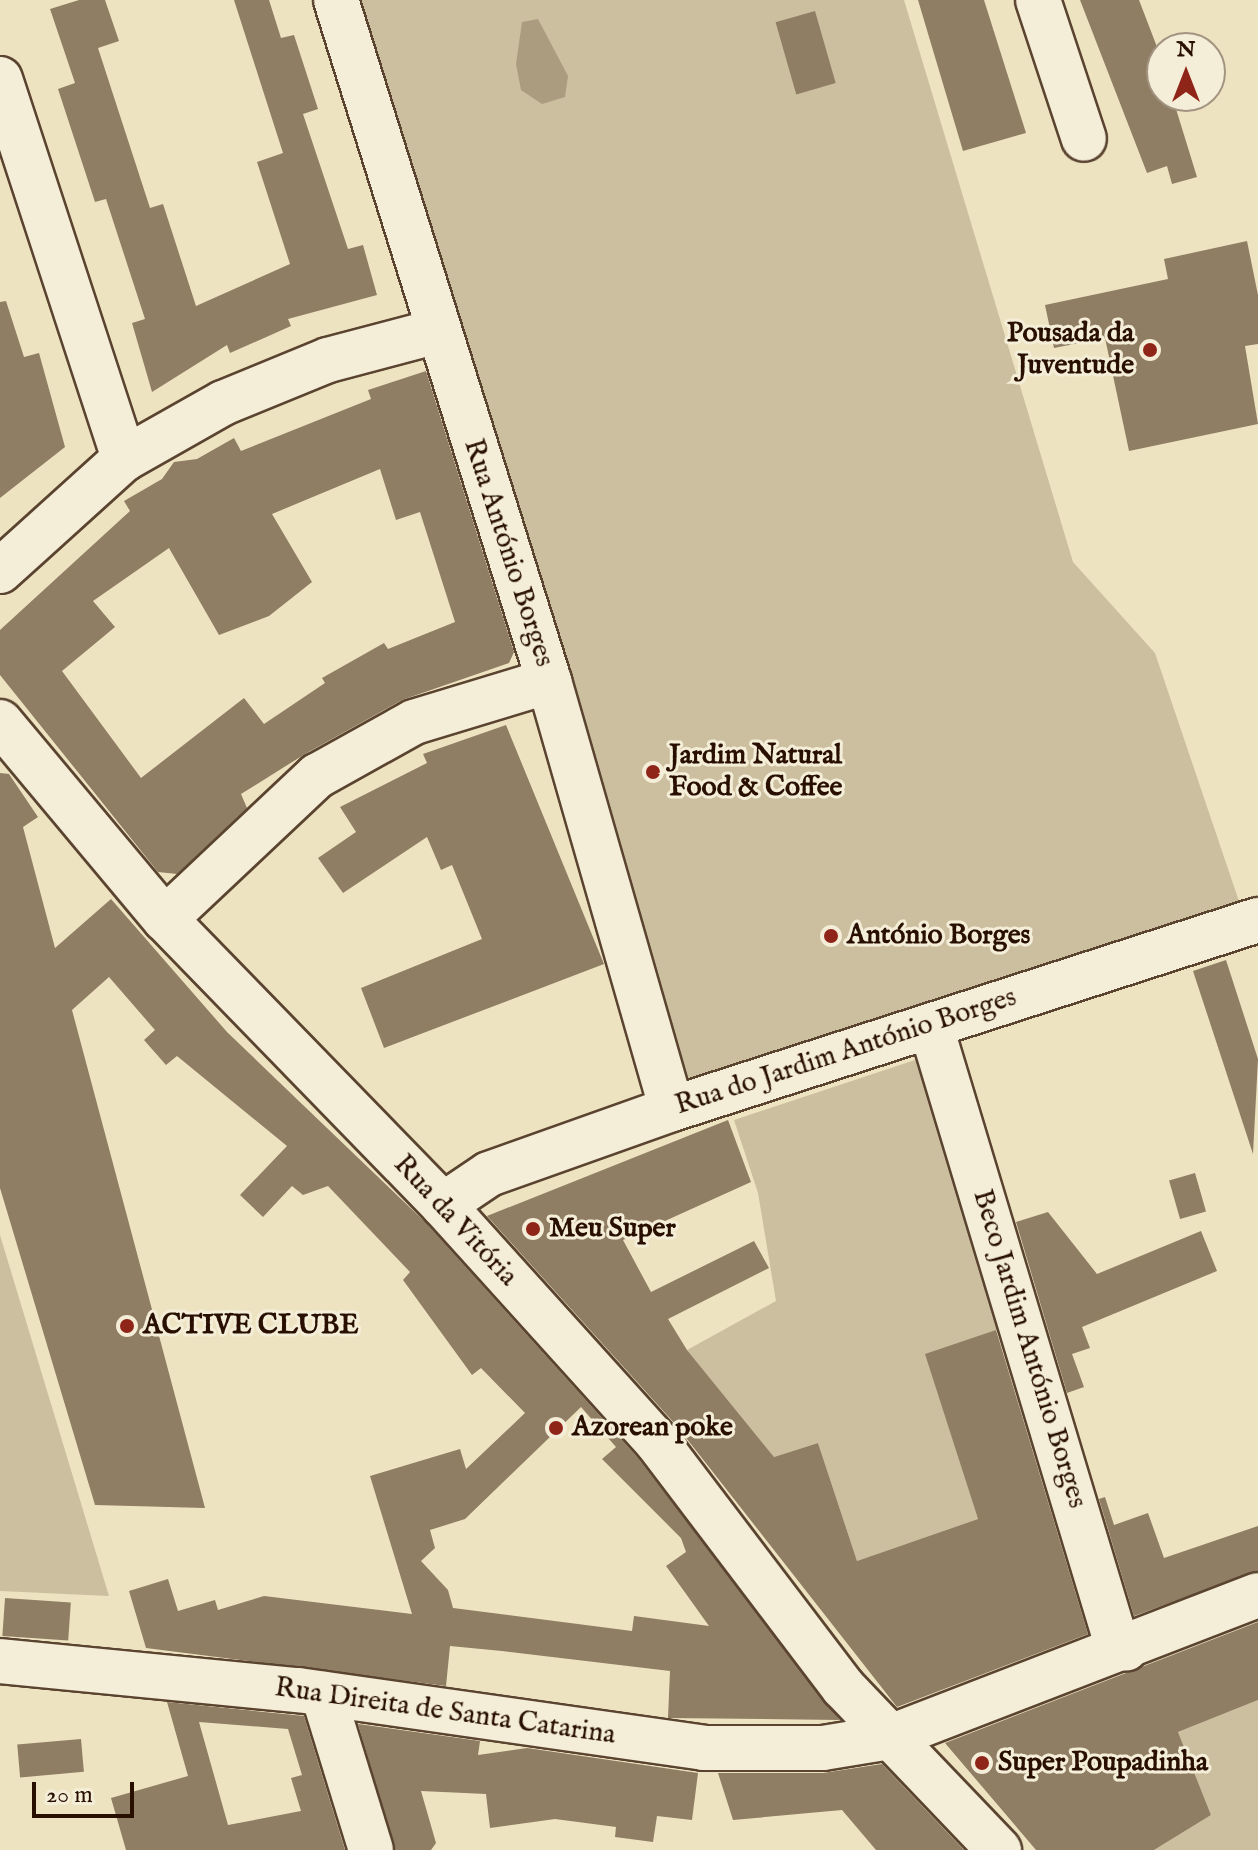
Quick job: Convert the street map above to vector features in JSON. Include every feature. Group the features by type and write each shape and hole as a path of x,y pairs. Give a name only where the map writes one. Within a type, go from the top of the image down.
{"street":[{"name":"Rua António Borges","path":"336,0 549,681 672,1109"},
{"path":"1038,0 1084,139"},
{"path":"0,79 124,459"},
{"path":"0,571 124,459 223,403 328,360 438,331"},
{"path":"165,919 317,776 414,722 549,681"},
{"name":"Rua da Vitória","path":"0,722 165,919 443,1205 657,1442 843,1687 999,1850"},
{"name":"Rua do Jardim António Borges","path":"443,1205 489,1174 672,1109 1258,920"},
{"name":"Beco Jardim António Borges","path":"937,1047 1114,1635 1126,1649"},
{"name":"Rua Direita de Santa Catarina","path":"0,1661 323,1694 703,1748 823,1748 890,1737 1126,1649 1258,1595"},
{"path":"323,1694 371,1850"}],"shaded area":[{"path":"359,0 904,0 1073,562 1155,653 1244,916 682,1092"},
{"path":"538,19 568,76 565,97 542,104 521,90 516,64 522,22"},
{"path":"921,1058 1000,1329 926,1355 978,1519 857,1561 818,1443 774,1457 687,1350 776,1301 758,1193 734,1120"},
{"path":"0,1235 109,1596 0,1591"},
{"path":"1258,1700 1258,1850 1154,1850 1211,1815 1178,1732"}],"building":[{"path":"79,0 105,0 119,41 98,48 150,208 163,204 196,306 290,264 257,162 283,153 234,0 269,0 281,38 294,35 318,109 303,114 348,249 363,245 377,295 288,319 291,326 230,353 227,345 152,392 132,323 145,319 106,199 95,202 58,89 75,83 50,9"},
{"path":"918,0 984,0 1026,133 963,151"},
{"path":"1080,0 1139,0 1151,32 1146,32 1146,112 1177,112 1197,177 1172,184 1167,166 1147,173"},
{"path":"815,11 836,83 796,94 776,22"},
{"path":"1247,241 1258,295 1258,344 1245,346 1258,424 1129,451 1105,338 1054,348 1045,305 1168,279 1164,259"},
{"path":"6,301 24,357 39,353 65,447 0,498 0,302"},
{"path":"426,371 514,652 509,663 402,700 305,754 241,794 247,808 177,874 158,872 0,675 0,630 130,511 124,501 162,479 174,462 197,459 234,438 241,451 371,399 368,390","holes":["380,469 396,520 420,512 455,622 388,649 384,643 322,678 325,683 264,724 244,698 141,778 62,671 115,627 93,601 169,548 219,635 269,616 312,582 272,514"]},
{"path":"506,725 604,964 384,1048 361,988 482,939 452,865 441,870 427,837 343,893 318,858 356,832 340,807 427,763 423,754"},
{"path":"0,773 9,774 38,817 23,827 55,948 111,899 227,1032 425,1222 638,1458 840,1720 668,1718 670,1671 502,1651 450,1646 446,1686 146,1648 129,1591 168,1579 178,1611 215,1600 218,1610 264,1596 412,1614 370,1476 460,1449 466,1469 525,1413 481,1368 472,1375 403,1280 410,1272 328,1186 303,1195 292,1186 263,1217 240,1195 287,1146 177,1056 166,1065 144,1040 155,1030 109,977 72,1010 205,1508 95,1505 0,1188","holes":["581,1407 616,1447 602,1459 681,1538 686,1552 666,1566 709,1626 634,1616 632,1631 453,1608 448,1590 421,1561 435,1548 430,1530 465,1519"]},
{"path":"1226,960 1258,1059 1253,1154 1193,971"},
{"path":"728,1120 751,1182 623,1240 651,1292 754,1241 769,1268 668,1319 687,1350 774,1457 818,1443 857,1561 978,1519 925,1354 996,1330 1088,1634 897,1707 676,1425 487,1216"},
{"path":"1195,1173 1206,1211 1180,1219 1169,1180"},
{"path":"1048,1212 1097,1274 1201,1231 1217,1271 1082,1327 1090,1348 1072,1354 1084,1387 1067,1393 1016,1222"},
{"path":"1105,1497 1114,1525 1148,1513 1164,1558 1258,1526 1258,1571 1134,1616 1099,1499"},
{"path":"5,1598 71,1603 68,1641 2,1636"},
{"path":"1258,1622 1258,1700 1178,1732 1211,1815 1154,1850 1036,1850 945,1743"},
{"path":"167,1702 304,1716 345,1850 126,1850 111,1798 188,1776","holes":["199,1722 288,1729 302,1775 291,1778 301,1811 228,1825"]},
{"path":"358,1724 480,1741 478,1755 527,1748 698,1773 692,1820 657,1816 653,1842 615,1837 616,1827 555,1819 490,1828 486,1794 421,1791 436,1843 431,1850 395,1850"},
{"path":"81,1739 84,1772 20,1777 17,1745"},
{"path":"882,1764 964,1850 876,1850 842,1810 733,1820 718,1773 823,1773"}],"place":[{"name":"Pousada da Juventude","path":"1150,350"},
{"name":"Jardim Natural Food & Coffee","path":"653,772"},
{"name":"António Borges","path":"831,936"},
{"name":"Meu Super","path":"533,1229"},
{"name":"ACTIVE CLUBE","path":"127,1326"},
{"name":"Azorean poke","path":"556,1428"},
{"name":"Super Poupadinha","path":"982,1763"}]}
